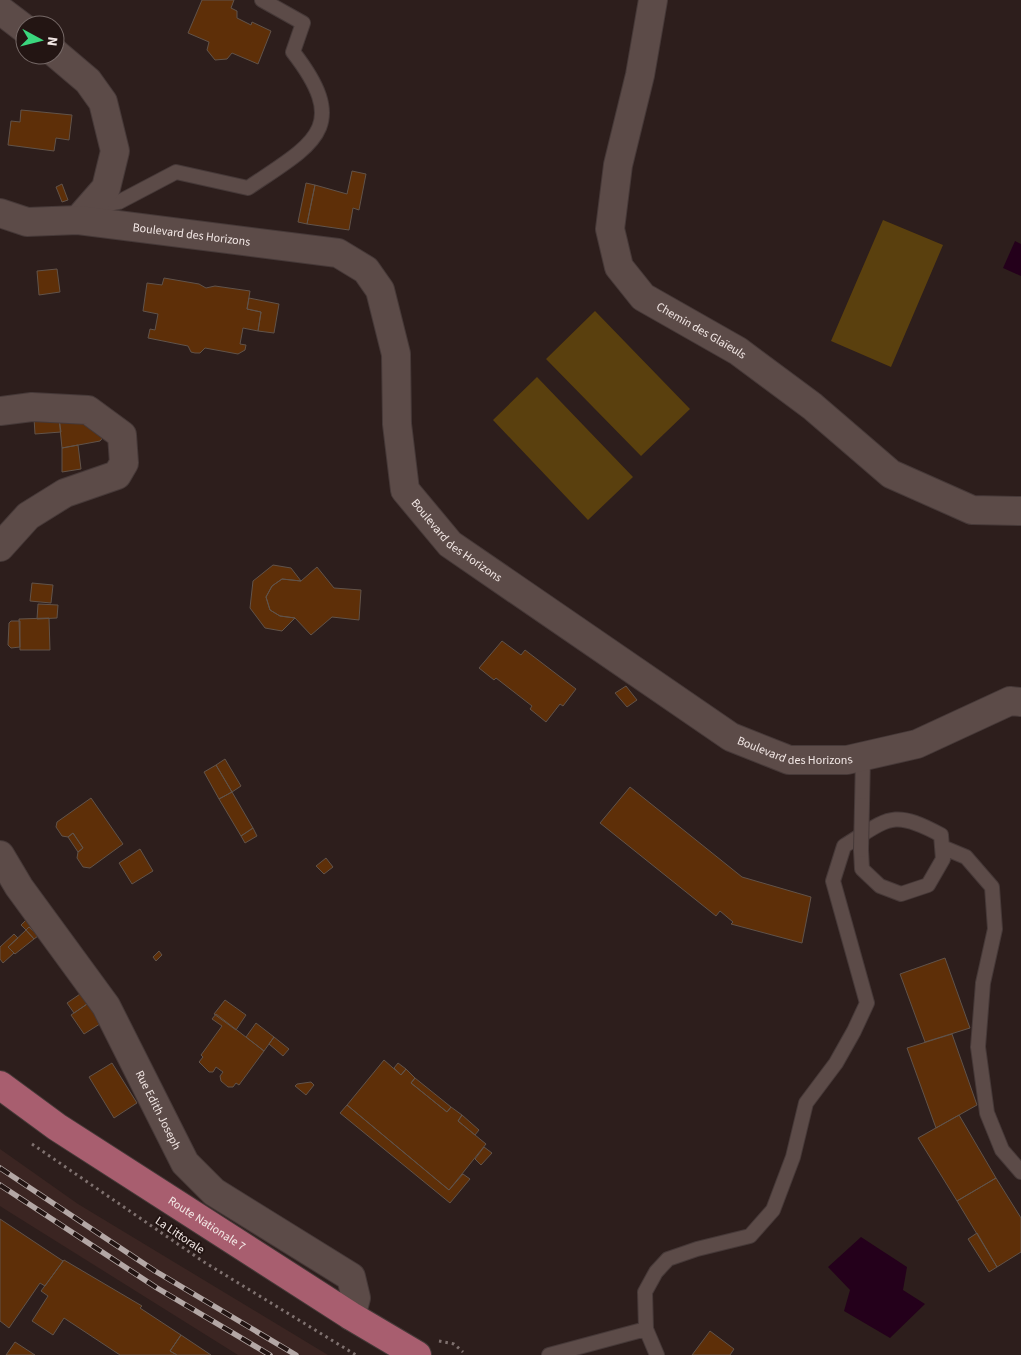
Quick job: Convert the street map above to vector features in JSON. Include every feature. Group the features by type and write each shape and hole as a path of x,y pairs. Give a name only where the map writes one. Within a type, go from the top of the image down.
{"main road":[{"name":"Route Nationale 7","path":"0,1085 57,1127 351,1316 417,1355"},
{"path":"0,1104 57,1145 342,1328 388,1355"}],"street":[{"name":"Chemin des Glaïeuls","path":"653,0 640,75 618,165 610,229 619,268 643,297 738,351 812,406 891,474 972,510 1021,511"},
{"path":"0,10 15,22"},
{"path":"65,61 88,81 103,102 115,151 106,188 84,214"},
{"name":"Boulevard des Horizons","path":"0,213 27,222 84,214 338,253 366,270 380,290 396,354 397,424 404,490 450,544 731,737 789,760 848,760 917,744 1010,701 1021,702"},
{"path":"0,411 32,407 88,410 122,435 124,463 117,474 65,493 28,516 0,547"},
{"name":"Rue Edith Joseph","path":"0,855 19,887 106,1006 185,1163 214,1192 351,1277 356,1298 351,1316"}],"lane":[{"path":"84,214 119,202 176,172 248,188 316,138 323,114 320,92 310,73 293,52 303,22 262,0"},
{"path":"657,1355 646,1329 645,1292 656,1272 668,1259 698,1249 750,1236 774,1210 793,1157 806,1103 836,1063 854,1031 866,1002 833,881 844,846 887,820 914,821 941,836 943,859 928,884 901,894 880,886 862,869 861,850 862,805 862,757"},
{"path":"942,847 966,857 992,887 995,929 983,983 978,1047 987,1113 1002,1150 1021,1172"},
{"path":"549,1355 646,1329"}],"path":[{"name":"La Littorale","path":"29,1142 204,1262 356,1355"}],"shaded area":[{"path":"883,220 943,245 891,367 831,341"},
{"path":"1015,241 1021,244 1021,276 1003,268"},
{"path":"595,311 690,409 641,456 546,359"},
{"path":"537,377 633,477 588,520 493,420"},
{"path":"0,1149 78,1204 328,1355 238,1355 3,1208 0,1206"},
{"path":"861,1237 907,1267 903,1290 925,1304 890,1338 844,1311 850,1290 828,1267"}],"building":[{"path":"202,0 234,0 231,8 237,11 237,18 251,25 252,22 271,31 258,64 232,53 227,59 215,60 207,50 209,42 188,33"},
{"path":"21,110 72,115 69,140 56,138 54,151 8,145 11,121 20,122"},
{"path":"352,171 366,174 359,210 353,208 349,230 307,224 315,185 347,194"},
{"path":"306,183 315,185 307,224 298,222"},
{"path":"62,184 68,200 62,202 56,187"},
{"path":"57,269 60,292 39,295 37,271"},
{"path":"164,278 199,284 206,288 215,286 250,291 247,309 261,312 258,331 243,328 240,344 246,345 245,350 238,354 205,348 200,353 195,353 191,352 188,346 148,338 150,329 155,330 158,314 143,311 147,283 162,285"},
{"path":"249,298 279,304 274,333 258,331 261,312 247,309"},
{"path":"34,418 59,418 61,432 35,434"},
{"path":"59,418 92,424 105,435 100,441 62,448"},
{"path":"78,445 81,469 62,472 62,448"},
{"path":"273,565 291,568 301,581 282,579 272,586 266,597 270,610 280,616 295,618 282,631 265,628 250,608 253,581"},
{"path":"317,567 334,588 361,590 359,620 332,617 311,635 295,618 280,616 270,610 266,597 272,586 282,579 301,581"},
{"path":"32,583 53,585 51,603 30,601"},
{"path":"38,604 58,605 57,618 37,619"},
{"path":"49,618 50,650 20,650 19,619"},
{"path":"11,621 20,621 20,647 11,648 8,645 9,623"},
{"path":"502,641 521,655 525,650 576,689 563,706 560,704 546,722 530,709 532,706 496,678 494,680 479,668"},
{"path":"626,686 637,700 627,707 615,693"},
{"path":"225,759 241,786 232,792 216,765"},
{"path":"216,765 232,792 219,799 204,772"},
{"path":"630,787 742,877 811,897 802,943 731,924 733,922 720,911 716,916 600,823"},
{"path":"232,792 253,828 241,836 219,799"},
{"path":"91,798 123,844 90,868 83,867 77,858 78,852 83,848 73,833 68,837 62,836 56,827 57,822"},
{"path":"253,828 257,836 245,843 241,836"},
{"path":"73,833 83,848 78,852 68,837"},
{"path":"140,849 153,871 132,884 119,863"},
{"path":"326,858 333,867 324,874 316,866"},
{"path":"28,918 36,928 33,931 29,927 26,930 21,925"},
{"path":"29,927 38,936 34,939 26,930"},
{"path":"26,930 34,939 15,954 8,947"},
{"path":"14,934 18,938 8,947 14,953 3,963 0,959 0,947"},
{"path":"159,951 162,955 156,961 153,957"},
{"path":"945,958 970,1028 925,1042 900,974"},
{"path":"83,992 90,1002 74,1013 67,1003"},
{"path":"225,1000 246,1015 236,1030 214,1014"},
{"path":"90,1002 103,1022 84,1034 71,1015"},
{"path":"216,1014 264,1051 239,1085 236,1083 233,1087 228,1087 221,1081 220,1076 223,1072 216,1067 213,1072 209,1072 199,1062 203,1057 201,1055 222,1026 212,1019"},
{"path":"256,1023 274,1037 264,1051 246,1037"},
{"path":"952,1034 977,1105 936,1128 907,1048"},
{"path":"274,1037 289,1049 283,1056 269,1044"},
{"path":"384,1060 401,1075 406,1069 415,1078 411,1083 447,1112 451,1107 462,1115 458,1121 486,1144 449,1190 347,1105"},
{"path":"112,1063 137,1103 114,1118 89,1077"},
{"path":"398,1063 406,1069 401,1075 394,1068"},
{"path":"415,1078 451,1107 447,1112 411,1083"},
{"path":"311,1082 314,1085 306,1095 295,1086 297,1084"},
{"path":"347,1105 449,1190 463,1174 470,1179 450,1203 340,1113"},
{"path":"462,1115 479,1130 475,1135 458,1121"},
{"path":"959,1115 996,1178 957,1201 918,1138"},
{"path":"484,1147 492,1153 481,1165 475,1159"},
{"path":"996,1178 1021,1218 1021,1252 997,1267 957,1201"},
{"path":"0,1219 63,1261 45,1286 40,1283 9,1328 0,1321"},
{"path":"977,1233 997,1267 989,1272 968,1239"},
{"path":"64,1260 142,1306 140,1308 181,1335 170,1351 177,1355 120,1355 64,1318 53,1335 32,1321 48,1296 41,1291"},
{"path":"710,1331 734,1349 730,1355 692,1355"},
{"path":"181,1335 211,1355 177,1355 170,1351"},
{"path":"15,1342 35,1355 6,1355"}],"railway":[{"path":"0,1168 155,1271 296,1355"},
{"path":"0,1185 157,1288 270,1355"}]}
